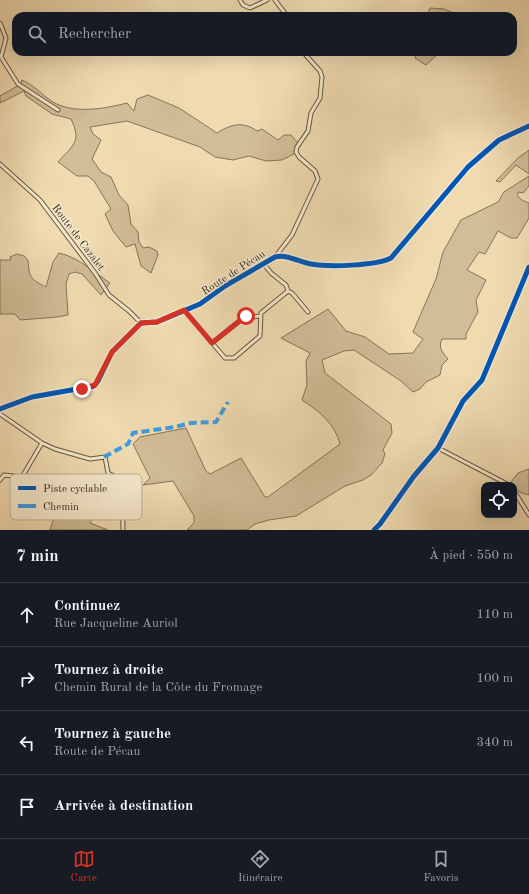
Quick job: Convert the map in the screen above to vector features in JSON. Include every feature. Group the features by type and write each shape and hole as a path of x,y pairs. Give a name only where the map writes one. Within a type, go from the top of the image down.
{"street":[{"path":"240,0 243,5 250,8 267,0"},
{"path":"275,0 284,12"},
{"path":"0,23 6,38 1,57 16,82 58,110"},
{"path":"275,256 280,251 301,217 318,179 315,171 299,157 296,152 297,147 308,131 311,113 320,98 322,77 320,71 307,56"},
{"name":"Route de Pécau","path":"141,323 157,322 206,301 225,286 275,256 282,256 317,265 377,264 391,258 468,167 499,140 529,126"},
{"name":"Route de Cazalet","path":"0,164 40,200 95,273 109,295 141,323"},
{"path":"280,251 282,256"},
{"path":"263,263 271,273 282,280 288,291 292,293 308,312"},
{"path":"374,530 438,448 464,401 484,376 512,304 529,266"},
{"path":"184,310 225,358 234,358 260,336 260,316 288,291"},
{"path":"212,343 243,318 260,316"},
{"path":"0,409 32,397 94,386 98,382 112,352 141,323"},
{"path":"0,414 42,443 58,450 90,459 105,457 108,473 110,474"},
{"path":"24,474 42,443"},
{"path":"438,448 503,482"},
{"path":"0,480 4,475 10,476"},
{"path":"517,496 529,515"},
{"path":"123,520 123,530"}],"shaded area":[{"path":"430,8 444,9 451,12 428,12"},
{"path":"416,56 436,56 426,65 415,58"},
{"path":"22,80 61,106 89,109 127,103 134,111 137,99 148,95 179,108 217,133 227,127 242,125 257,131 262,129 278,140 284,135 291,135 298,143 294,154 282,160 266,161 249,156 233,160 215,157 200,147 127,121 90,127 93,134 101,140 92,159 101,172 111,177 119,195 128,205 131,224 138,232 139,242 143,248 149,247 157,251 158,255 151,273 141,266 135,244 126,247 113,231 105,214 111,209 94,181 88,176 77,176 58,162 72,147 76,138 76,133 71,119 52,114 26,96 24,91 0,103 0,96 21,84"},
{"path":"529,150 529,174 516,165 500,182 496,181 518,158"},
{"path":"529,176 529,186 523,193 518,192 518,196 529,203 529,218 517,238 511,238 498,231 485,254 479,252 467,270 486,280 476,300 478,312 466,334 466,339 442,339 440,345 441,350 448,359 442,365 440,375 426,382 420,389 413,392 401,381 354,350 344,351 322,360 325,373 391,424 392,433 383,450 385,454 382,463 371,475 363,480 345,486 296,516 269,520 255,524 247,530 187,530 194,523 194,516 173,481 143,485 150,478 133,444 140,437 186,428 206,471 210,474 241,458 265,497 268,497 340,444 338,437 326,419 302,400 307,385 306,361 310,353 281,338 328,309 346,331 365,337 389,354 413,353 423,339 413,332 436,279 443,252 461,220 498,202 504,192"},
{"path":"59,253 79,261 110,283 101,295 82,274 75,272 69,274 66,284 68,315 20,320 15,314 0,314 0,260 11,260 10,257 17,254 24,256 28,260 31,277 46,287 53,262"},
{"path":"529,469 529,495 519,492 517,490 517,482 511,482 518,473"},
{"path":"53,520 92,520 90,523 108,530 50,530"}],"marked path":[{"path":"104,457 128,444 133,433 175,427 191,423 216,422 228,402"}],"cycle path":[{"path":"0,409 32,397 94,386 112,352 141,323 157,322 200,304 225,286 275,257 288,257 311,264 329,265 374,263 391,258 468,167 499,140 529,126"},
{"path":"374,530 380,524 414,476 438,448 463,401 482,380 529,267"}],"route":[{"path":"82,389 92,387 98,382 104,365 112,352 141,323 157,322 184,310 212,343 222,333 246,316"}]}
